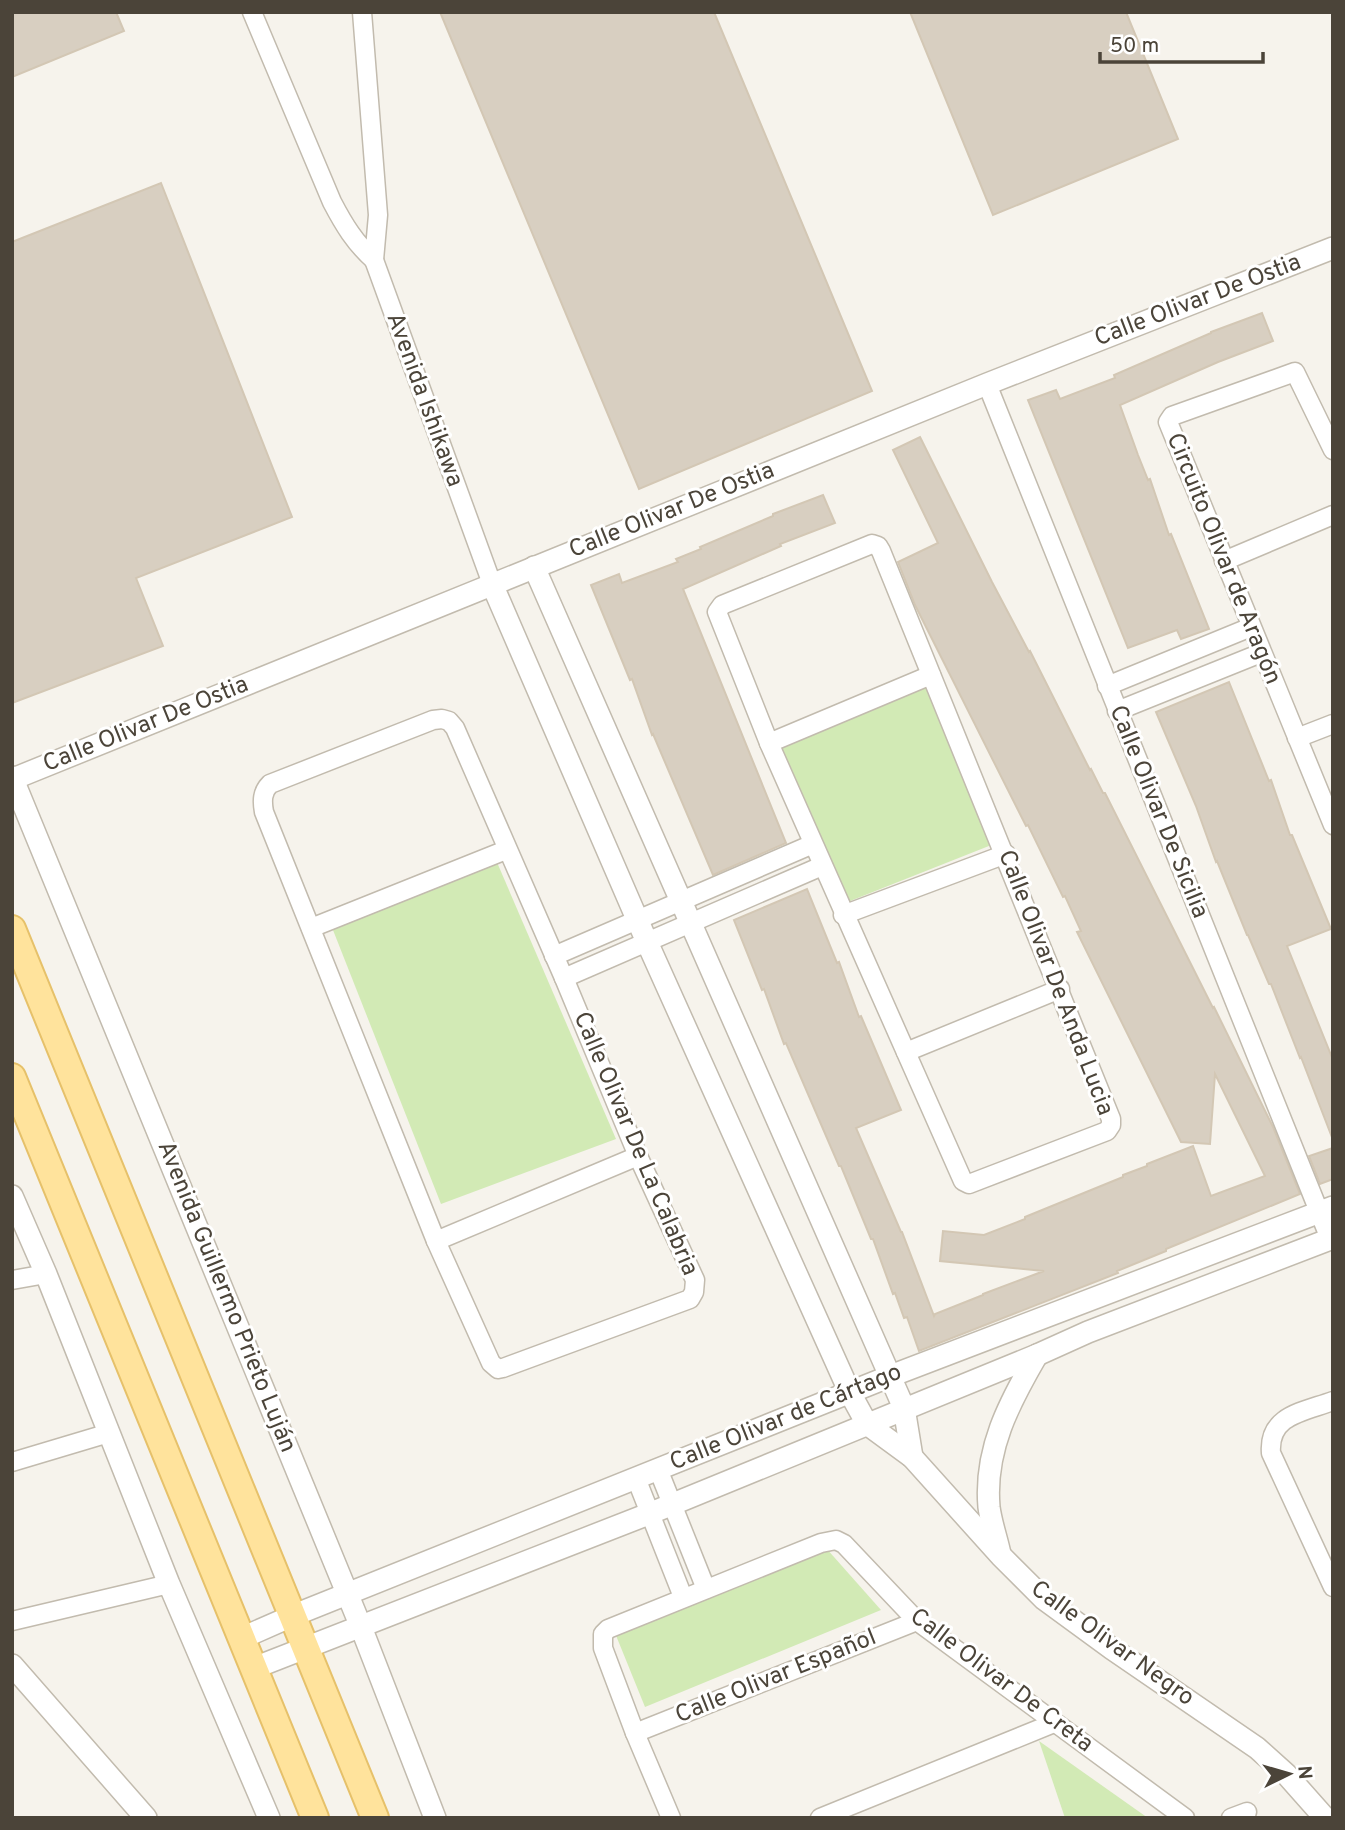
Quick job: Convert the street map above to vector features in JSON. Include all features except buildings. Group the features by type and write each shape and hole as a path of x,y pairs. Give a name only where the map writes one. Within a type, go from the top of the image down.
{"main road":[{"path":"12,929 376,1818"},
{"path":"12,1077 315,1818"}],"street":[{"name":"Avenida Ishikawa","path":"252,12 332,202 346,229 374,260"},
{"name":"Avenida Ishikawa","path":"362,12 378,215 374,260 492,584"},
{"name":"Calle Olivar De Ostia","path":"13,778 987,384 1333,248"},
{"name":"Circuito Olivar de Aragón","path":"1333,450 1295,372 1170,418 1168,424 1333,825"},
{"name":"Calle Olivar De Sicilia","path":"987,384 1117,711 1326,1210 1332,1239"},
{"path":"1224,561 1333,514"},
{"name":"Calle Olivar De Anda Lucia","path":"867,545 878,546 1006,854 1111,1119 1107,1131 973,1184 963,1181 769,743 717,612 722,604 867,545"},
{"path":"534,567 888,1377 904,1408 912,1457"},
{"path":"492,584 637,919 850,1393 867,1424"},
{"name":"Circuito Olivar de Aragón","path":"1107,686 1251,628"},
{"name":"Circuito Olivar de Aragón","path":"1117,711 1261,653"},
{"path":"769,743 932,675"},
{"name":"Calle Olivar De La Calabria","path":"442,719 449,721 455,729 564,978 638,1156 695,1280 690,1299 498,1369 491,1363 436,1241 311,928 264,812 262,803 265,790 270,784 442,719"},
{"path":"1297,738 1333,724"},
{"name":"Avenida Guillermo Prieto Luján","path":"13,778 348,1594 435,1818"},
{"path":"554,956 813,844"},
{"path":"311,928 506,849"},
{"path":"843,915 1006,854"},
{"path":"564,978 822,866"},
{"path":"906,1052 1060,989"},
{"path":"436,1241 638,1156"},
{"path":"12,1196 46,1274 169,1584 269,1818"},
{"name":"Calle Olivar de Cártago","path":"242,1638 888,1377 1326,1210"},
{"name":"Calle Olivar de Cártago","path":"254,1668 651,1513 1037,1356 1088,1332 1332,1239"},
{"path":"12,1280 46,1274"},
{"path":"1001,1556 989,1509 988,1475 997,1436 1012,1397 1037,1356"},
{"path":"1333,1401 1282,1420 1274,1428 1270,1440 1271,1454 1333,1587"},
{"name":"Calle Olivar Negro","path":"867,1424 912,1457 1001,1556 1044,1599 1257,1748 1286,1774 1325,1818"},
{"path":"12,1462 109,1433"},
{"path":"658,1469 706,1589"},
{"path":"636,1478 683,1597"},
{"name":"Calle Olivar De Creta","path":"671,1818 603,1648 603,1634 608,1629 683,1597 821,1543 836,1540 844,1544 916,1621 1185,1818"},
{"path":"12,1621 169,1584"},
{"name":"Calle Olivar Español","path":"635,1733 916,1621"},
{"path":"12,1665 146,1818"},
{"path":"820,1818 1054,1723"}],"green space":[{"path":"931,676 999,842 840,905 769,743"},
{"path":"496,860 616,1139 441,1204 331,925"},
{"path":"826,1548 881,1610 645,1707 615,1633"},
{"path":"1039,1741 1148,1818 1065,1818"}]}
